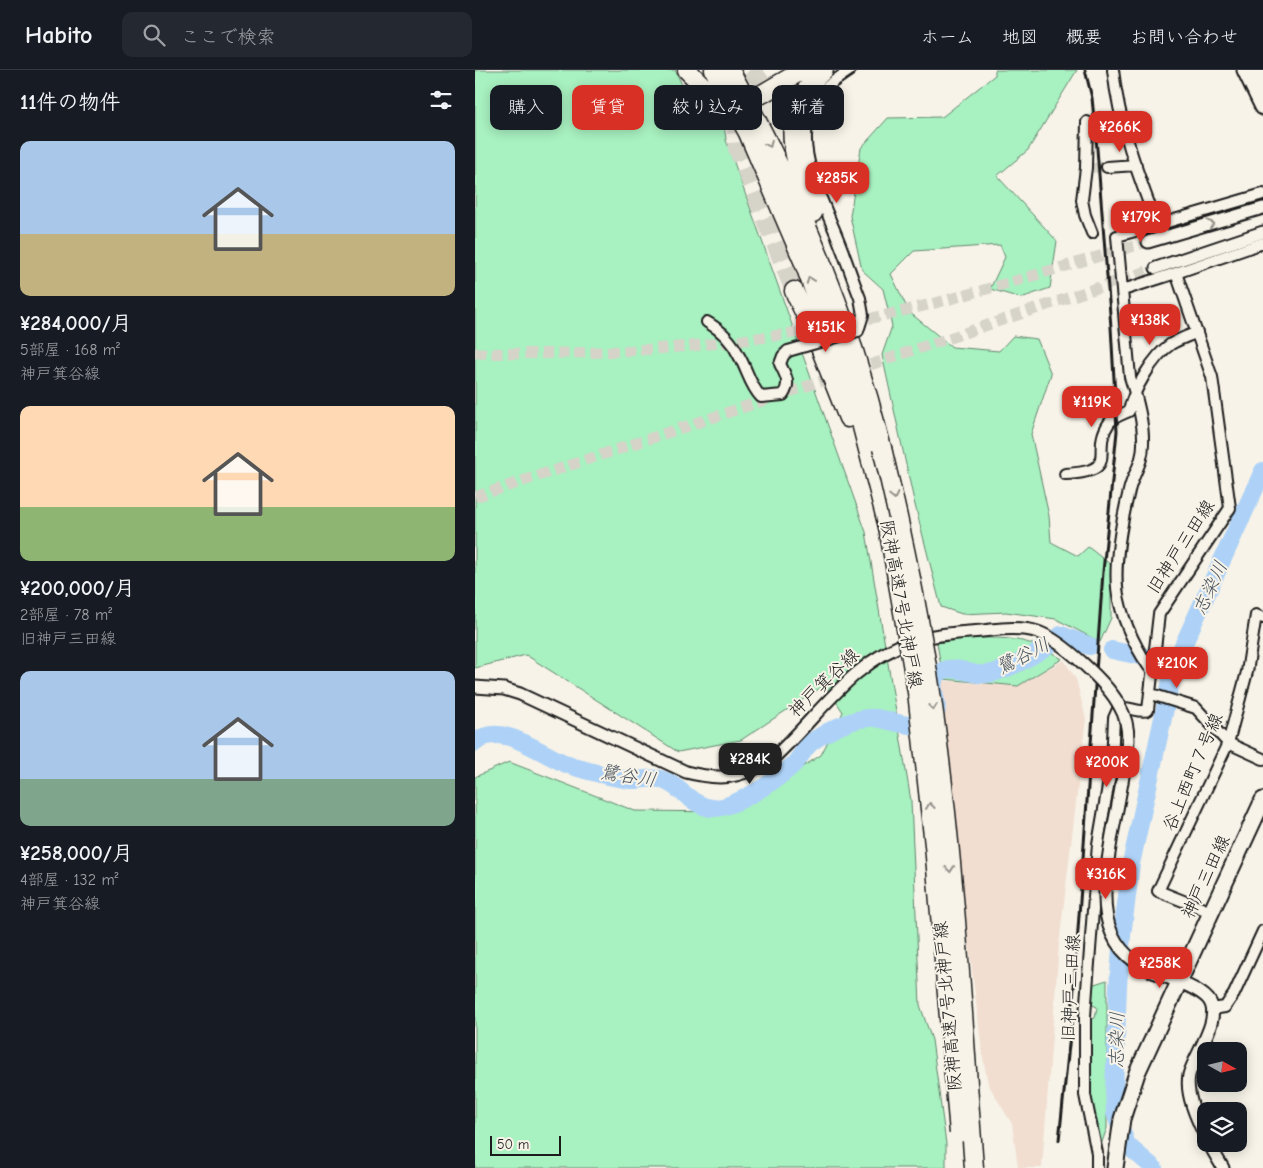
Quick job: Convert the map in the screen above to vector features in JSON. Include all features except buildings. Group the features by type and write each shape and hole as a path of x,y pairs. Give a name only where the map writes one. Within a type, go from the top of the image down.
{"highway":[{"path":"687,70 702,85"},
{"name":"阪神高速7号北神戸線","path":"714,70 748,133 804,263 861,419 888,527 917,692 933,835 962,1168"},
{"name":"阪神高速7号北神戸線","path":"730,70 753,111 805,222 836,301 872,409 909,560 930,687 952,884 974,1168"},
{"path":"762,94 803,70"},
{"path":"824,70 807,86 799,102 793,118 791,141 866,372 872,409"},
{"path":"794,291 815,335 888,527"}],"main road":[{"path":"1245,70 1263,107"},
{"path":"1258,70 1263,80"},
{"name":"神戸三田線","path":"1115,1168 1119,1134 1133,1083 1263,800"}],"street":[{"path":"707,322 727,337 739,354 756,392 761,397 783,395 787,390 787,377 780,364 783,356 788,352 857,331 863,315 860,298 810,167 806,143 806,127 818,97 831,84 850,70"},
{"path":"1113,70 1117,102 1157,225"},
{"path":"1087,122 1090,168 1082,200 1092,233"},
{"path":"1107,167 1136,165"},
{"path":"1150,667 1141,654 1118,599 1121,536 1129,489 1141,464 1143,444 1136,393 1130,377 1117,236 1263,194"},
{"path":"1147,242 1263,208"},
{"path":"1156,268 1263,232"},
{"path":"1123,290 1176,274 1263,243"},
{"name":"旧神戸三田線","path":"1097,1168 1097,1153 1085,1095 1085,1016 1094,927 1098,844 1112,763 1114,718 1118,709 1123,707 1147,710 1154,695 1150,667 1162,607 1230,508 1212,377 1176,274"},
{"path":"1065,474 1085,473 1098,467 1102,459 1104,432 1109,421 1129,411 1131,400 1149,368 1161,353 1171,344 1197,332"},
{"name":"谷上西町７号線","path":"1211,912 1158,891 1228,743 1247,672 1256,615 1263,618"},
{"name":"神戸箕谷線","path":"475,687 498,688 520,694 686,772 713,778 729,777 753,770 770,761 851,678 875,658 896,647 929,636 991,630 1026,629 1052,639 1081,662 1115,698 1124,714 1128,740 1106,874 1106,916 1113,937 1122,952 1153,972 1178,982"},
{"path":"1154,695 1191,706 1200,712 1228,743 1263,759"},
{"path":"1094,927 1106,916"},
{"path":"1212,1009 1225,1007 1263,931"},
{"path":"1178,982 1203,994 1210,1001 1212,1009 1210,1024 1189,1075 1189,1090 1197,1114"},
{"path":"1214,1152 1223,1168"}],"shaded area":[{"path":"1064,660 1076,679 1086,719 1059,945 1042,1168 1018,1168 1012,1124 988,1084 982,1052 937,680 1017,686"}],"green space":[{"path":"475,70 675,70 682,85 654,85 654,130 725,130 726,140 866,532 911,801 920,1005 932,1040 946,1144 946,1168 475,1168 475,777 509,762 635,811 732,812 821,755 843,712 825,685 741,740 678,752 526,655 475,668"},
{"path":"995,70 1077,70 1028,150 997,176 1057,241 1050,288 1021,298 990,289 1005,257 1000,245 914,251 891,274 909,312 952,347 999,351 1013,336 1037,339 1051,374 1031,434 1049,516 1051,542 1078,556 1088,547 1111,565 1111,618 1100,642 1056,619 1006,612 962,614 941,607 914,501 882,355 892,326 883,289 862,270 850,216 861,148 888,118 942,117 995,75"},
{"path":"961,638 1002,638 1025,642 1049,651 1062,659 1018,686 943,679 937,643"},
{"path":"1107,980 1107,1128 1101,1145 1094,1114 1088,1052 1088,1020 1095,1018 1097,1007 1088,1003 1088,986"}],"waterway":[{"name":"志染川","path":"1154,1168 1127,1145 1115,1113 1114,1091 1118,987 1131,864 1175,663 1263,471"},
{"name":"鷺谷川","path":"475,743 484,737 506,736 571,766 630,780 663,780 676,787 698,804 712,808 721,807 732,804 767,785 794,764 810,743 827,732 851,721 876,718 912,725 929,721 935,715 937,708 934,692 936,676 944,670 957,669 978,674 998,671 1033,655 1061,635 1090,646"},
{"name":"鷺谷川","path":"1112,650 1149,658 1170,665 1175,663"}],"tunnel":[{"path":"763,70 754,78 742,95 736,125 737,148 794,291"},
{"path":"1093,168 1107,167"},
{"path":"475,353 610,352 700,345 789,334 913,309 1148,242"},
{"path":"855,370 1156,268"},
{"path":"475,497 837,376"}],"railway":[{"path":"1059,1140 1072,1016 1103,572 1117,431 1097,149 1092,98 1085,70"}]}
